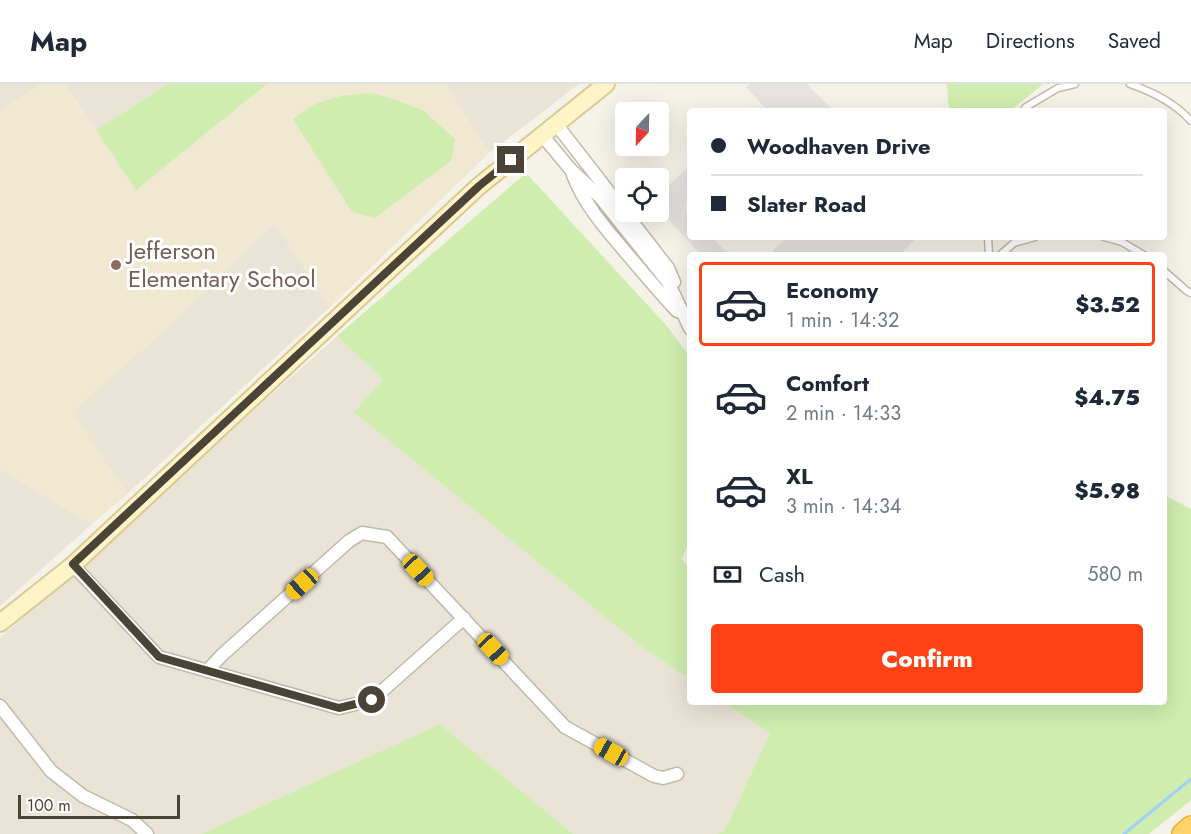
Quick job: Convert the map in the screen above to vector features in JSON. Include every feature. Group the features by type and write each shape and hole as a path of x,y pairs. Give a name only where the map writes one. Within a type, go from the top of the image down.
{"highway":[{"path":"1183,834 1191,827"}],"main road":[{"path":"0,623 73,564 479,186 606,84"}],"street":[{"path":"556,124 668,268 679,293 687,323"},
{"path":"542,135 571,170 600,197 668,282 687,323"},
{"path":"207,671 349,541 362,533 387,537 565,727 654,776 663,778 677,774"},
{"path":"73,564 159,657 339,708 372,700 464,618"},
{"path":"0,706 51,771 83,796 132,820 147,834"}],"lane":[{"path":"1025,108 1058,88 1075,84"},
{"path":"1130,84 1155,94 1185,114 1191,121"},
{"path":"1004,252 1014,243 1024,240"},
{"path":"1115,240 1139,252"},
{"path":"1167,274 1191,293"}],"shaded area":[{"path":"0,84 41,84 0,112"},
{"name":"Jefferson Elementary School","path":"41,84 65,84 136,190 267,84 445,84 489,153 330,307 274,223 169,326 72,412 127,494 92,524 0,469 0,112"},
{"path":"65,84 168,84 96,130"},
{"path":"445,84 579,84 489,153"},
{"path":"750,84 807,84 831,108 765,108 746,87"},
{"path":"687,168 685,208 687,210 687,240 669,220 669,185"},
{"path":"274,223 330,307 127,494 71,412 169,326"},
{"path":"687,240 715,240 726,252 698,252"},
{"path":"784,240 915,240 902,252 771,252"},
{"path":"337,336 383,379 354,412 642,647 687,677 687,705 728,705 770,733 725,830 718,834 573,834 440,724 203,834 0,834 0,638"},
{"path":"0,469 92,524 0,606"}],"green space":[{"path":"168,84 267,84 136,190 96,130"},
{"path":"947,84 1043,84 1014,108 949,108"},
{"path":"371,93 424,111 455,139 451,161 375,218 352,212 293,119 315,104 341,96"},
{"path":"526,173 666,325 687,353 687,546 682,559 687,566 687,677 642,647 354,412 383,379 337,336"},
{"path":"1167,497 1191,509 1191,800 1149,834 718,834 725,830 770,733 728,705 1167,705"},
{"path":"440,724 573,834 202,834"}],"waterway":[{"path":"1124,834 1191,779"}],"place":[{"name":"Jefferson Elementary School","path":"116,265"}],"route":[{"path":"372,700 339,708 159,657 73,564 479,186 511,160"}]}
